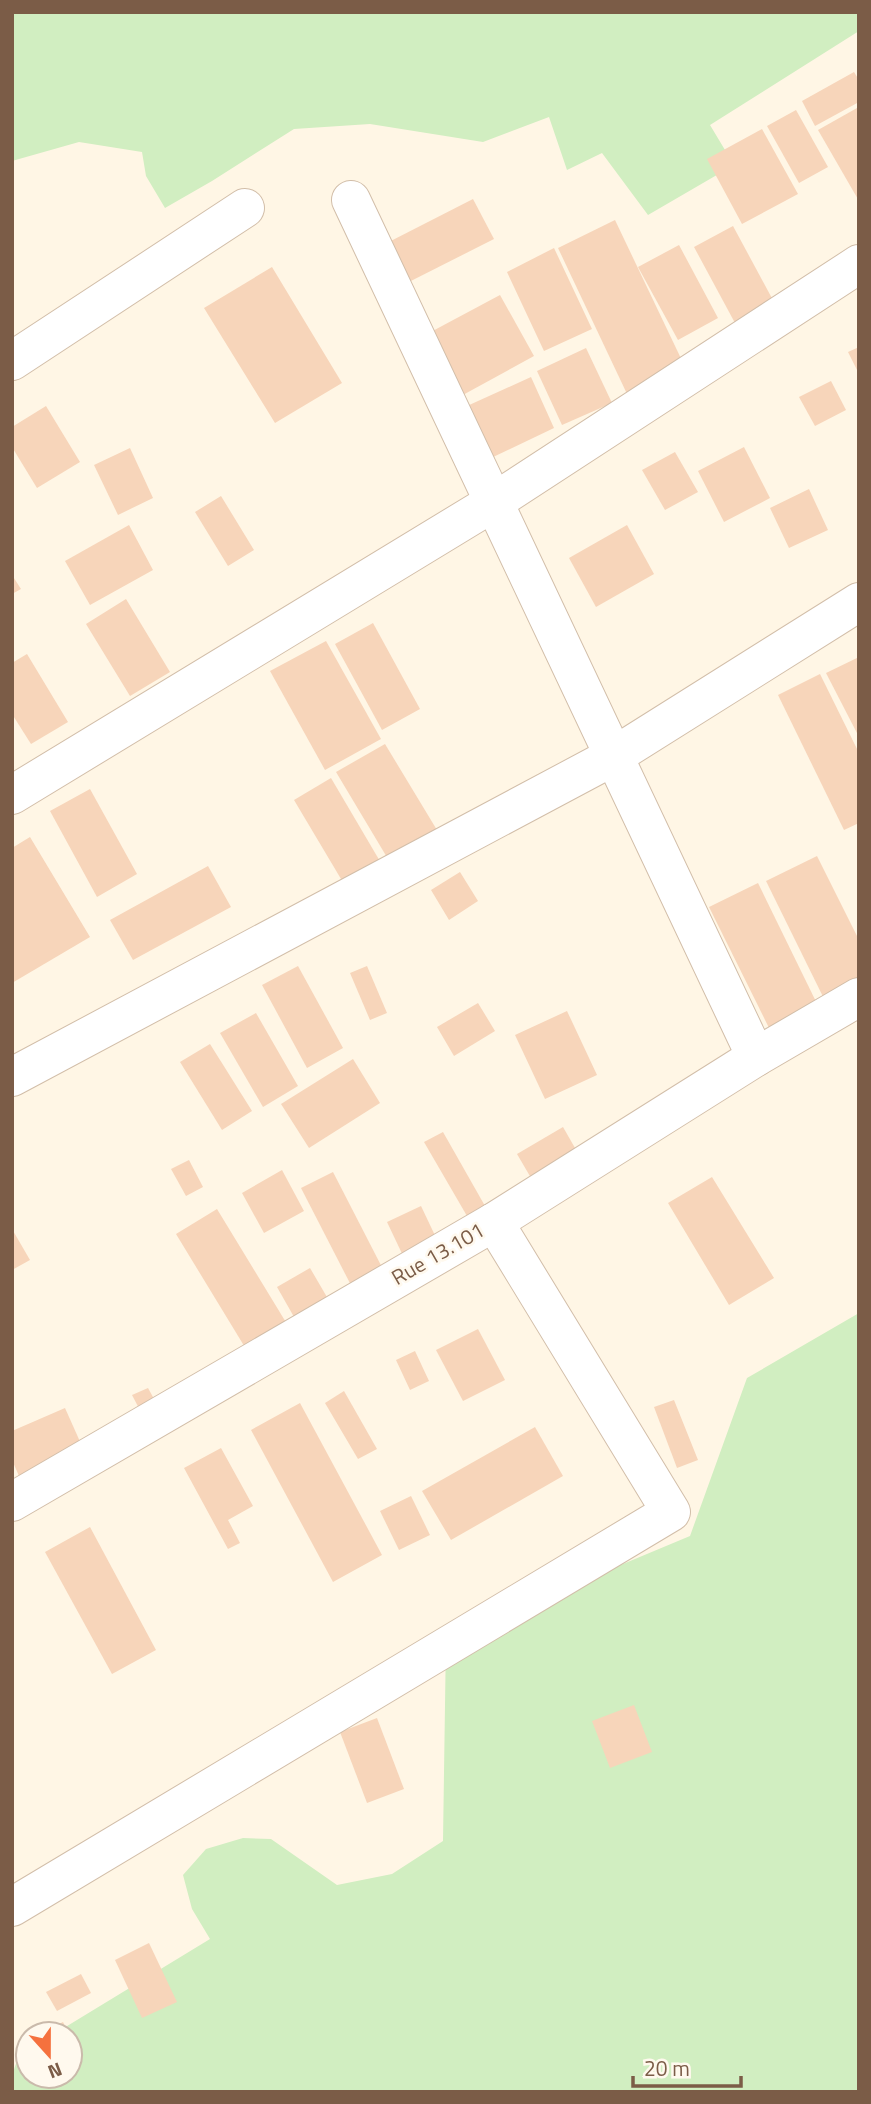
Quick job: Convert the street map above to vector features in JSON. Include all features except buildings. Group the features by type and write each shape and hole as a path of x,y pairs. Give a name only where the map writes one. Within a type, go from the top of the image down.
{"street":[{"path":"351,200 756,1057"},
{"path":"12,361 245,208"},
{"path":"12,795 494,502 859,264"},
{"path":"12,1077 614,756 859,601"},
{"name":"Rue 13.101","path":"12,1502 494,1222 756,1057 859,997"},
{"path":"12,1907 671,1512 494,1222"}],"green space":[{"path":"12,12 859,12 859,31 710,125 734,165 648,215 602,153 567,170 549,117 483,142 370,124 294,129 165,208 146,176 142,152 79,142 12,161"},
{"path":"859,1313 859,2092 12,2092 14,2068 14,2090 84,2090 84,2020 77,2020 210,1939 192,1909 183,1875 206,1849 243,1838 271,1839 337,1885 392,1874 443,1841 446,1638 690,1536 747,1378"}]}
